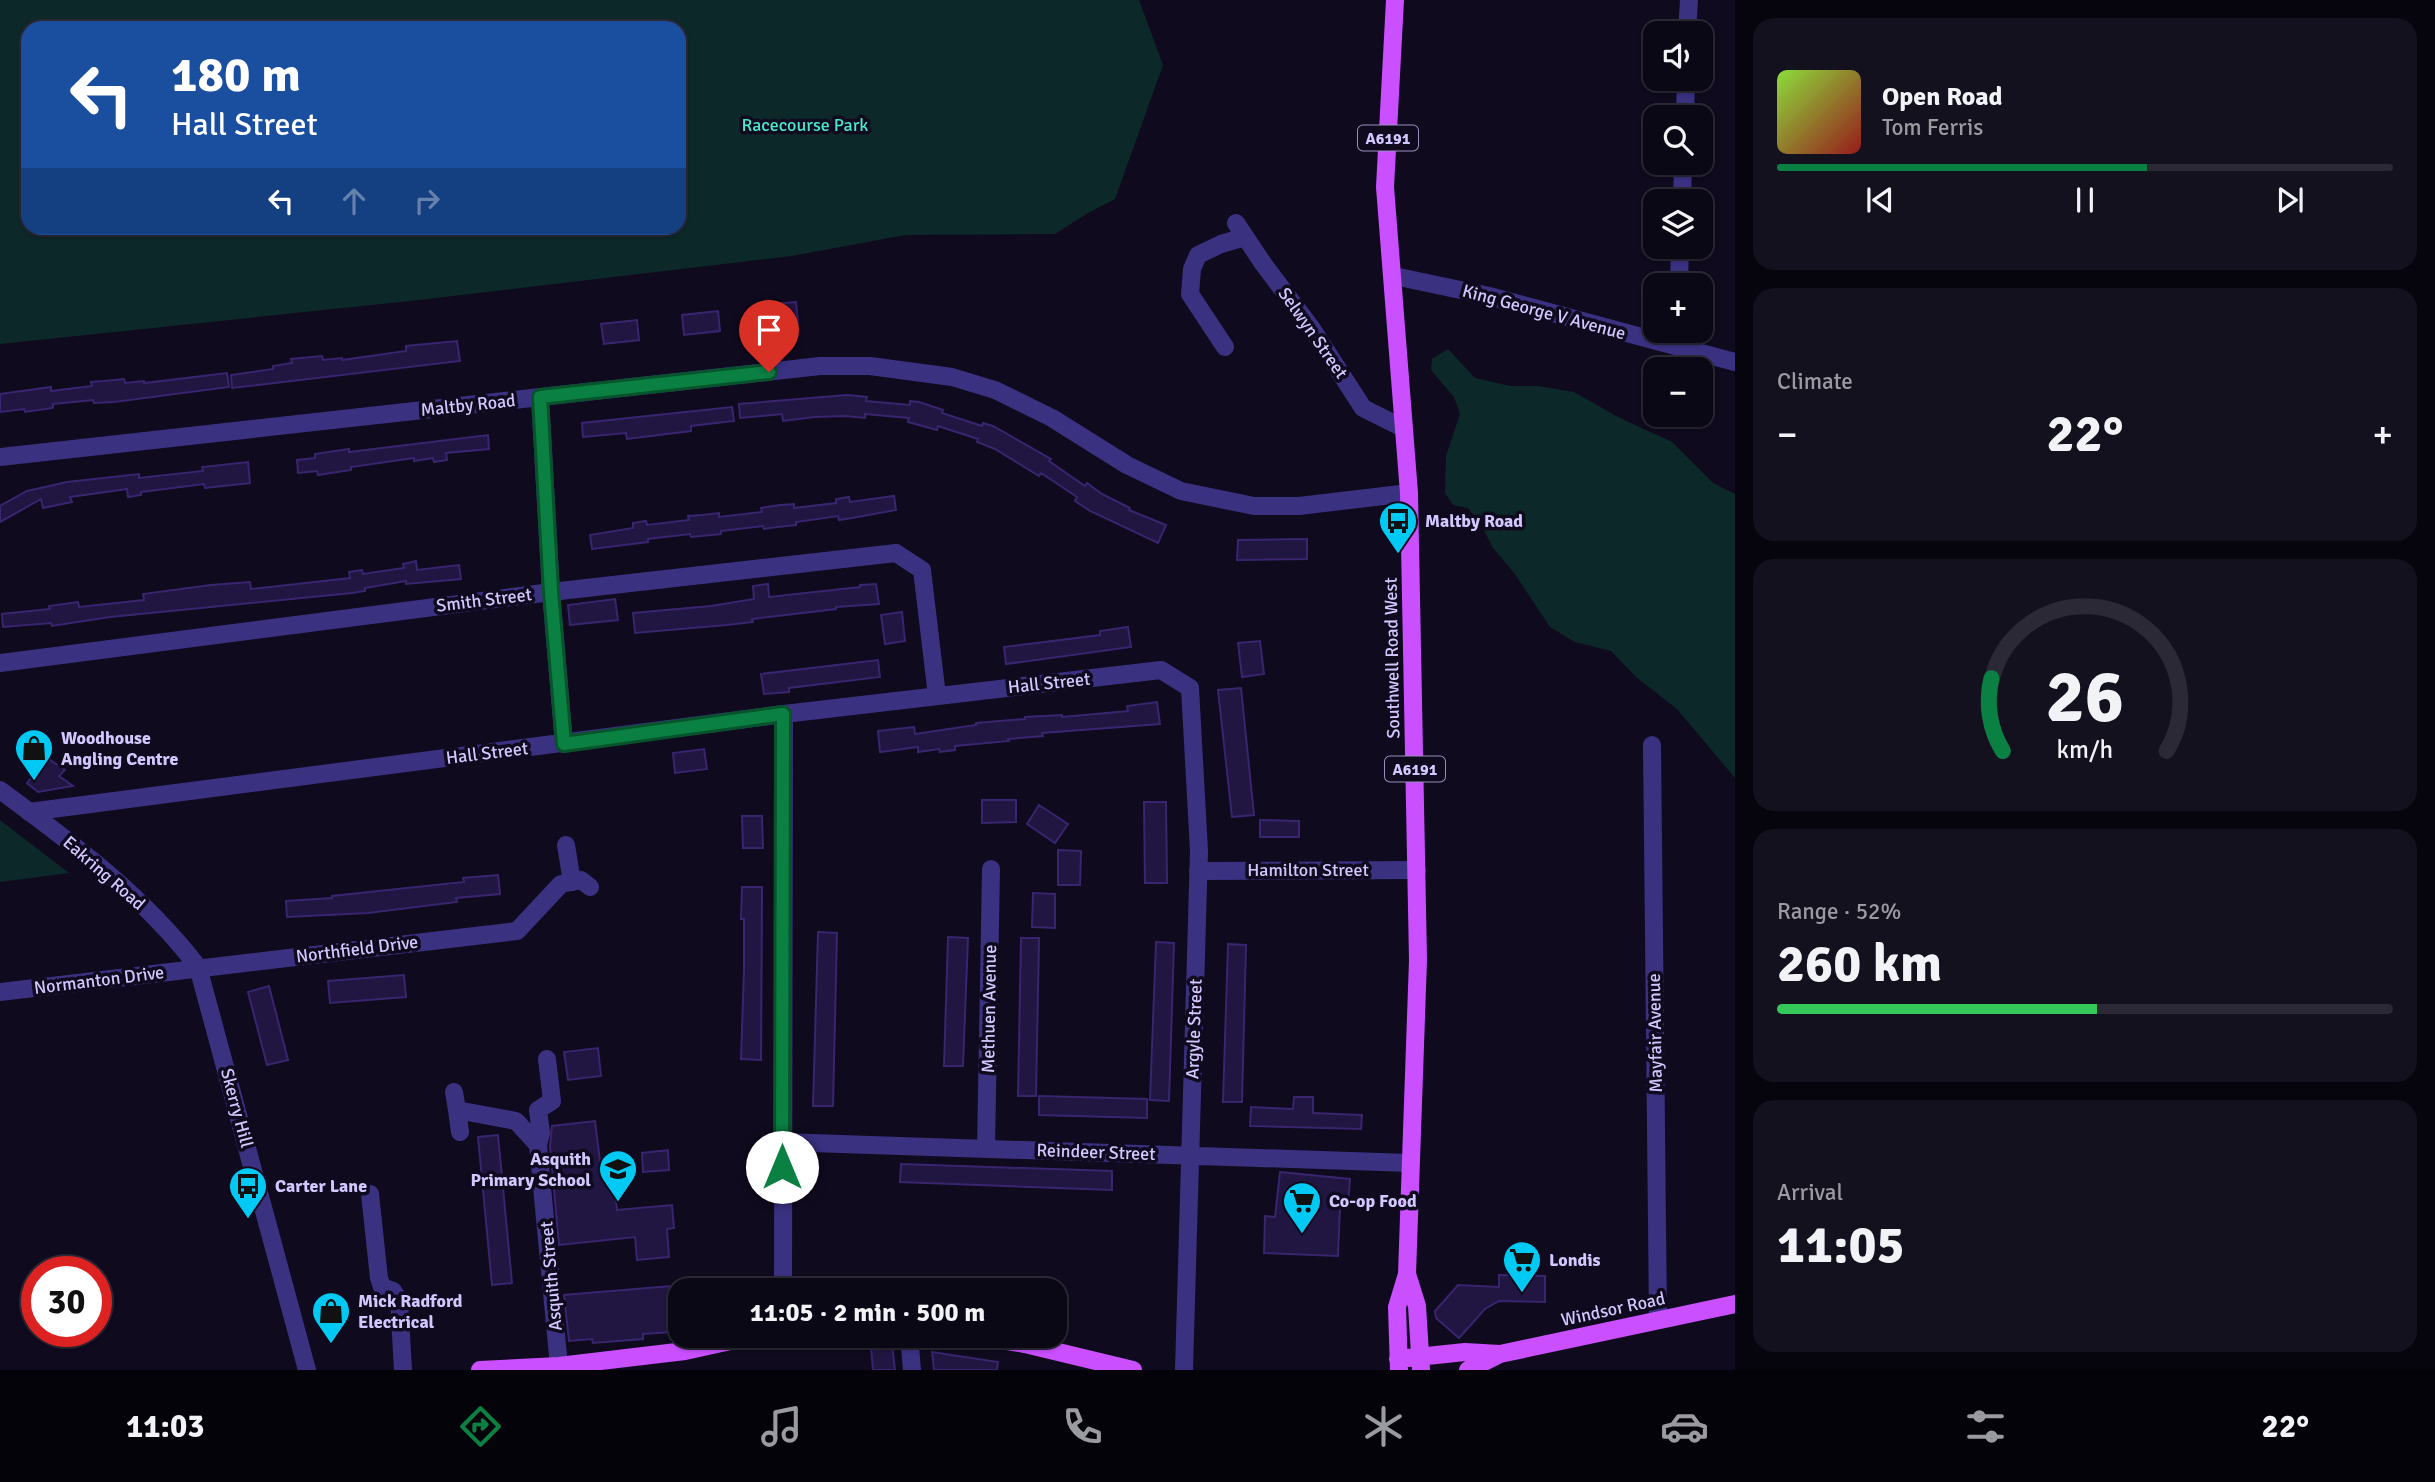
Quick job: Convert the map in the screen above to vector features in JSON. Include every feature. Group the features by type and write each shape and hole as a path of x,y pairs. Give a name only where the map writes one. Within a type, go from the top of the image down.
{"main road":[{"name":"Southwell Road West","path":"1395,0 1385,187 1409,493 1418,960 1407,1274 1397,1307 1398,1365"},
{"name":"Southwell Road West","path":"1407,1274 1417,1306 1420,1363"},
{"name":"Windsor Road","path":"1468,1370 1500,1354 1735,1304"},
{"path":"480,1370 559,1366 699,1348"},
{"path":"1042,1348 1133,1370"},
{"name":"Windsor Road","path":"1398,1365 1420,1363 1465,1352 1500,1354"}],"street":[{"path":"1688,21 1689,0"},
{"name":"Selwyn Street","path":"1225,347 1190,294 1192,269 1198,255 1221,244 1240,230 1312,328 1363,408 1404,428"},
{"name":"King George V Avenue","path":"1394,276 1643,331"},
{"name":"King George V Avenue","path":"1687,343 1735,362"},
{"name":"Maltby Road","path":"0,457 820,366 870,366 952,377 995,390 1052,418 1127,465 1181,491 1254,506 1288,506 1409,493"},
{"path":"540,397 551,592 564,744"},
{"name":"Smith Street","path":"0,663 551,592 896,553 922,570 937,695"},
{"name":"Hall Street","path":"29,811 783,714 1161,670 1190,688"},
{"name":"Argyle Street","path":"1184,1370 1199,851 1190,688"},
{"path":"783,714 783,1278"},
{"name":"Mayfair Avenue","path":"1652,746 1658,1320"},
{"name":"Eakring Road","path":"0,790 127,888 198,968"},
{"path":"566,845 572,882 581,880 590,887"},
{"name":"Methuen Avenue","path":"986,1149 991,869"},
{"name":"Hamilton Street","path":"1198,871 1417,870"},
{"name":"Northfield Drive","path":"198,968 517,931 561,884 572,882"},
{"name":"Normanton Drive","path":"0,992 198,968"},
{"name":"Skerry Hill","path":"198,968 307,1370"},
{"name":"Asquith Street","path":"547,1059 552,1101 538,1110 541,1133 538,1145 559,1366"},
{"path":"460,1132 456,1101 516,1121 538,1145"},
{"name":"Reindeer Street","path":"782,1142 1410,1163"},
{"path":"370,1194 379,1278 382,1287 393,1291 399,1300 403,1370"},
{"path":"910,1348 912,1370"}],"green space":[{"name":"Racecourse Park","path":"0,0 1139,0 1163,65 1115,199 1055,234 905,235 792,256 410,301 0,344"},
{"path":"1448,349 1475,378 1510,386 1538,386 1574,392 1618,417 1672,442 1713,483 1735,494 1735,778 1677,709 1636,677 1611,651 1575,642 1550,627 1515,574 1493,548 1482,526 1468,508 1453,505 1445,493 1446,456 1460,414 1454,397 1431,370 1432,359"},
{"path":"0,820 69,873 0,882"}],"building":[{"path":"796,302 798,322 762,325 760,305"},
{"path":"718,311 720,331 684,335 682,315"},
{"path":"637,320 639,340 604,344 601,324"},
{"path":"457,341 460,361 232,388 231,375 273,369 273,366 292,363 291,359 322,356 323,360 342,360 406,351 406,346"},
{"path":"227,373 229,387 114,402 94,403 93,400 53,404 53,408 25,412 24,409 0,412 0,394 51,387 51,391 92,386 91,382 124,379 125,383 144,383"},
{"path":"847,395 867,397 866,401 910,405 910,401 919,402 982,426 983,423 993,426 1051,459 1049,461 1085,486 1087,483 1130,508 1129,510 1166,525 1158,543 1090,511 1075,501 1077,497 1041,473 1039,476 995,449 977,442 978,439 938,426 937,430 908,422 909,418 865,414 865,418 815,417 783,421 782,414 740,418 739,404"},
{"path":"732,407 734,421 691,426 691,431 627,439 626,433 583,437 582,423"},
{"path":"488,435 489,449 446,453 447,460 434,462 433,458 414,461 414,458 351,467 351,470 318,475 317,471 298,473 297,460 315,458 315,454"},
{"path":"248,462 250,483 205,488 204,484 141,492 141,495 128,497 127,489 70,497 72,502 43,508 41,499 0,522 0,506 27,491 67,482 139,474 139,478 203,471 202,467"},
{"path":"894,496 896,510 852,518 839,520 838,516 796,522 796,525 764,529 763,526 691,537 690,534 592,549 590,535 633,528 633,523 646,521 647,525 689,520 688,516 719,513 719,517 762,512 761,508 794,504 794,508 836,503 836,499 849,497 850,502"},
{"path":"1307,539 1307,559 1237,560 1238,540"},
{"path":"416,561 417,570 459,565 461,579 406,584 406,581 352,593 110,617 52,626 51,623 3,627 2,614 50,609 49,606 78,602 79,607 144,600 143,594 211,585 250,582 251,589 350,578 349,572 362,570 363,574 404,568 403,564"},
{"path":"768,584 769,597 876,584 879,604 752,619 753,622 635,633 633,613 754,599 753,586"},
{"path":"615,599 618,620 570,625 568,605"},
{"path":"902,612 905,641 885,644 881,615"},
{"path":"1128,627 1131,647 1006,664 1004,647 1100,635 1100,631"},
{"path":"1260,641 1264,674 1242,677 1238,643"},
{"path":"878,660 880,677 789,688 789,692 764,694 761,674"},
{"path":"1241,688 1254,815 1232,817 1218,690"},
{"path":"1157,702 1160,724 1042,733 1043,736 955,746 955,750 940,752 939,749 918,752 918,747 880,752 878,731 914,727 915,734 1025,717 1062,717 1128,711 1127,706"},
{"path":"704,749 707,769 675,773 673,753"},
{"path":"47,758 65,770 59,776 73,786 38,792 27,783"},
{"path":"982,800 1016,800 1016,822 982,823"},
{"path":"1144,802 1166,802 1167,883 1145,883"},
{"path":"1039,805 1068,824 1055,843 1027,824"},
{"path":"742,816 762,816 763,848 743,848"},
{"path":"1260,820 1299,821 1299,837 1260,837"},
{"path":"1058,850 1081,851 1080,885 1058,885"},
{"path":"498,875 500,894 456,898 457,902 368,913 287,917 286,901 464,882 463,878"},
{"path":"742,887 762,887 761,1060 741,1059 744,969"},
{"path":"1033,893 1055,894 1055,928 1032,927"},
{"path":"818,932 837,933 833,1106 813,1106"},
{"path":"948,937 968,938 963,1066 944,1066"},
{"path":"1021,938 1039,938 1036,1096 1018,1096"},
{"path":"1156,942 1174,943 1169,1101 1150,1100"},
{"path":"1228,944 1246,945 1242,1102 1223,1102"},
{"path":"404,975 406,997 330,1003 328,981"},
{"path":"269,986 288,1060 267,1065 248,992"},
{"path":"598,1048 601,1076 568,1080 564,1052"},
{"path":"1039,1096 1147,1099 1147,1118 1039,1115"},
{"path":"1294,1097 1313,1097 1313,1113 1362,1115 1361,1129 1250,1126 1251,1107 1293,1109"},
{"path":"595,1121 601,1169 613,1168 617,1210 672,1205 674,1228 667,1229 669,1257 637,1260 635,1237 559,1245 550,1146 552,1126"},
{"path":"498,1135 512,1283 492,1285 478,1137"},
{"path":"668,1150 669,1170 643,1172 642,1153"},
{"path":"901,1164 1112,1171 1112,1190 900,1182"},
{"path":"1280,1172 1350,1179 1348,1206 1340,1206 1338,1256 1264,1253 1265,1216 1275,1217"},
{"path":"1499,1275 1545,1276 1545,1302 1499,1301 1485,1309 1459,1338 1436,1318 1435,1311 1458,1285 1499,1287"},
{"path":"668,1286 668,1332 643,1334 643,1339 593,1343 592,1339 569,1341 564,1295"},
{"path":"871,1348 892,1348 895,1370 873,1370"},
{"path":"932,1352 998,1362 997,1370 934,1370"}],"place":[{"name":"Maltby Road","path":"1398,555"},
{"name":"Woodhouse Angling Centre","path":"34,782"},
{"name":"Asquith Primary School","path":"618,1203"},
{"name":"Carter Lane","path":"248,1220"},
{"name":"Co-op Food","path":"1302,1235"},
{"name":"Londis","path":"1522,1294"},
{"name":"Mick Radford Electrical","path":"331,1345"}],"route":[{"path":"769,372 540,397 551,592 564,744 783,714 782,1167"}]}
